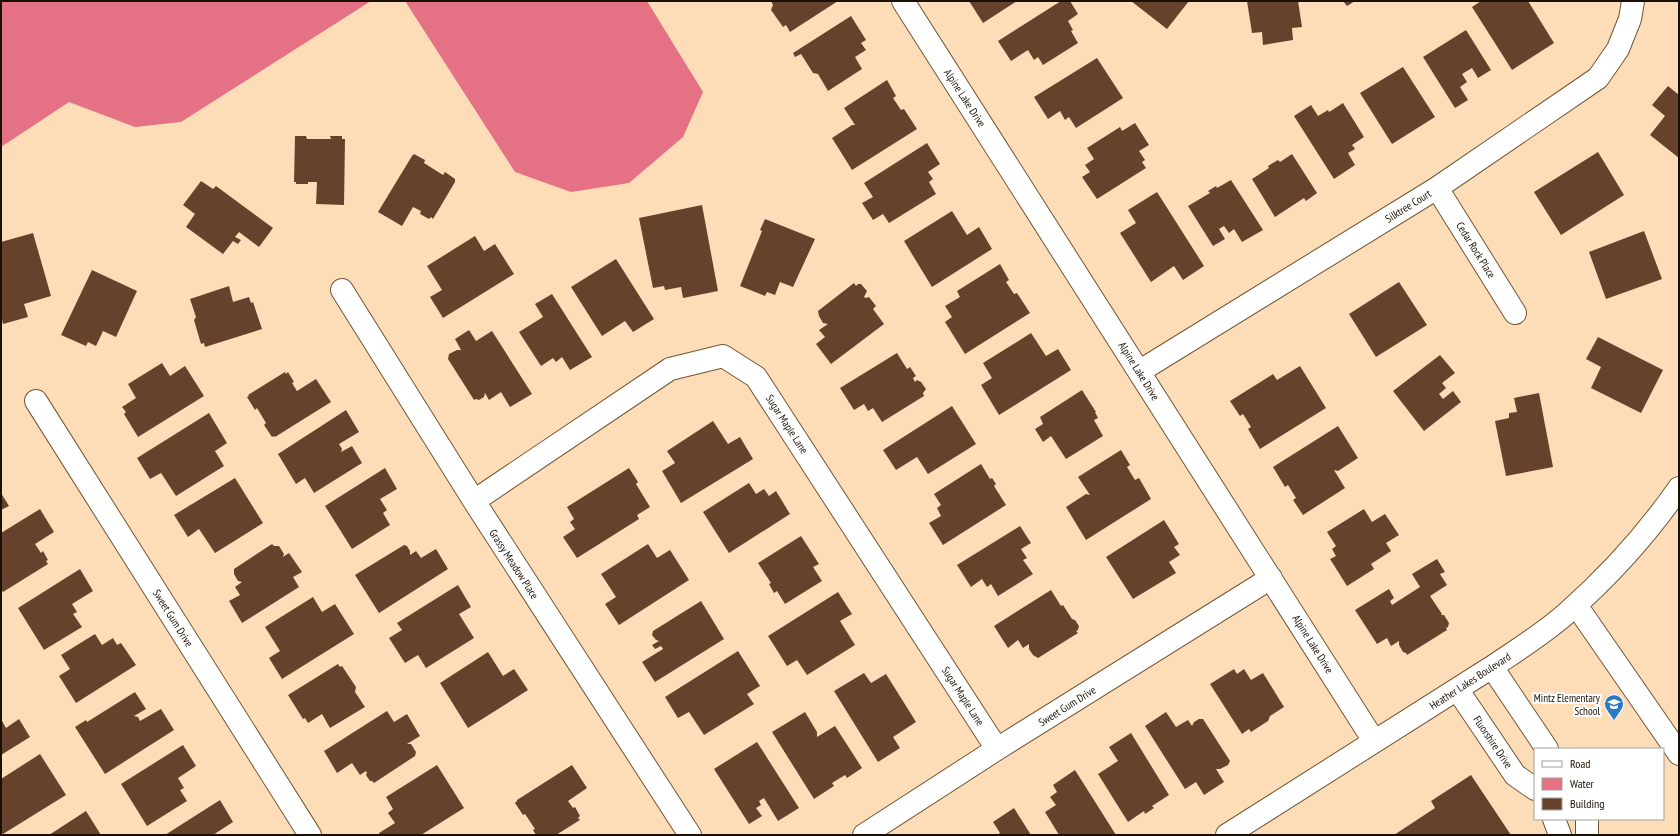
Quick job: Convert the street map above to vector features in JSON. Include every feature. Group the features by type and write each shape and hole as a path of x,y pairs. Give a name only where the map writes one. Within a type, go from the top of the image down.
{"street":[{"name":"Alpine Lake Drive","path":"903,1 1140,371 1374,741"},
{"name":"Silktree Court","path":"1140,371 1437,188 1598,78 1618,49 1630,19 1633,1"},
{"name":"Cedar Rock Place","path":"1437,188 1515,313"},
{"name":"Grassy Meadow Place","path":"342,290 474,501 690,835"},
{"name":"Sugar Maple Lane","path":"474,501 670,369 723,356 756,377 997,749"},
{"name":"Sweet Gum Drive","path":"36,401 310,835"},
{"name":"Heather Lakes Boulevard","path":"1227,835 1525,645 1576,605 1610,574 1653,524 1679,488"},
{"name":"Sweet Gum Drive","path":"864,835 997,749 1271,578"},
{"path":"1576,605 1679,754"},
{"path":"1492,667 1546,748"},
{"name":"Fluorshire Drive","path":"1457,689 1515,775 1533,785"},
{"path":"1554,820 1560,835"},
{"path":"1587,820 1587,835"}],"water":[{"path":"1,1 371,1 181,122 135,127 69,102 1,147"},
{"path":"405,1 647,1 703,92 683,137 629,183 571,192 515,172"}],"building":[{"path":"771,1 838,1 790,32 786,25 783,27 771,10 773,5"},
{"path":"969,1 1017,1 983,23"},
{"path":"1061,1 1070,1 1078,14 1068,21 1073,30 1071,31 1078,43 1043,65 1038,57 1034,60 1028,50 1011,61 998,41"},
{"path":"1131,1 1189,1 1167,29"},
{"path":"1247,1 1298,1 1302,27 1292,28 1293,40 1263,45 1262,32 1252,33"},
{"path":"1343,1 1355,1 1347,6"},
{"path":"1481,1 1528,1 1554,43 1512,70 1472,7"},
{"path":"851,16 866,40 861,43 866,50 855,57 862,69 828,91 818,74 813,73 801,54 795,57 793,53"},
{"path":"1466,30 1491,70 1478,78 1472,68 1462,74 1467,82 1460,87 1468,100 1455,108 1423,57"},
{"path":"1097,58 1123,98 1076,128 1069,117 1065,120 1060,111 1048,119 1034,97"},
{"path":"1403,67 1435,117 1392,144 1360,93"},
{"path":"887,80 896,96 893,98 901,110 904,109 917,129 852,170 832,138 852,125 855,125 844,108"},
{"path":"1668,86 1679,95 1679,158 1650,135 1665,116 1652,105"},
{"path":"1343,103 1364,137 1352,145 1355,149 1348,153 1355,165 1334,179 1294,116 1311,105 1318,116 1328,110 1329,112"},
{"path":"1135,123 1149,145 1139,151 1145,160 1142,162 1146,168 1097,199 1082,177 1090,172 1085,165 1094,159 1087,148 1120,127 1122,131"},
{"path":"295,136 306,136 307,139 331,139 330,136 342,136 342,139 345,139 344,205 316,204 317,182 296,184 296,182 294,182"},
{"path":"927,143 940,164 928,172 933,179 929,182 936,194 889,223 883,214 873,220 862,203 873,197 864,183"},
{"path":"1598,152 1624,195 1561,235 1534,192"},
{"path":"414,154 425,160 424,163 443,175 445,172 455,179 455,182 433,219 431,217 429,219 420,214 421,211 413,207 402,226 378,212"},
{"path":"1292,154 1317,193 1306,201 1304,198 1275,217 1252,179 1269,168 1268,166 1278,160 1280,162"},
{"path":"1231,180 1263,230 1242,242 1234,229 1229,233 1224,226 1219,229 1225,239 1213,246 1188,206 1210,193 1208,191 1216,186 1217,188"},
{"path":"201,181 213,189 216,186 273,228 259,247 239,232 235,237 241,240 238,244 233,241 223,254 186,227 195,214 183,205"},
{"path":"1157,192 1204,266 1183,280 1174,266 1151,282 1120,233 1136,223 1128,210"},
{"path":"702,205 718,291 683,298 681,287 665,290 664,286 653,288 639,218"},
{"path":"952,211 967,235 979,227 992,249 932,287 904,241"},
{"path":"765,219 815,239 793,287 780,282 775,295 767,292 765,296 740,286 762,231 760,230"},
{"path":"1644,231 1662,279 1606,299 1589,252"},
{"path":"33,233 51,296 24,304 28,317 3,324 1,315 1,242"},
{"path":"475,236 484,251 495,244 514,274 443,318 430,297 442,290 427,266"},
{"path":"616,259 654,319 633,332 625,321 602,336 571,287"},
{"path":"1000,264 1009,280 1006,282 1014,294 1017,293 1030,313 965,354 945,322 952,317 945,306 960,297 957,291"},
{"path":"92,270 137,291 116,337 103,331 96,346 88,342 86,346 61,335"},
{"path":"1399,282 1427,325 1376,357 1349,314"},
{"path":"854,283 856,286 861,284 867,291 864,297 869,297 876,306 873,309 884,324 831,364 816,344 825,337 819,330 828,324 823,323 818,311"},
{"path":"229,286 233,302 249,297 251,303 253,302 262,329 205,347 204,343 201,344 194,320 196,317 190,299"},
{"path":"552,294 592,357 570,370 562,357 556,362 553,358 541,366 519,332 543,317 535,304"},
{"path":"469,330 476,341 492,331 532,394 510,407 501,392 489,400 485,393 484,397 479,400 474,400 448,359 449,354 457,350 461,350 455,339"},
{"path":"1031,333 1046,356 1058,349 1071,370 999,415 981,385 992,378 983,363"},
{"path":"1598,337 1663,370 1641,413 1591,388 1601,367 1586,359"},
{"path":"897,353 907,369 910,367 916,376 913,378 915,382 917,380 921,382 926,389 923,393 924,396 882,422 873,408 868,411 864,404 854,410 840,388"},
{"path":"1440,355 1455,373 1442,383 1446,388 1439,394 1443,399 1453,391 1461,402 1424,431 1393,391"},
{"path":"162,363 170,376 185,366 204,396 138,437 124,414 126,412 122,407 136,398 128,384"},
{"path":"1300,366 1326,408 1260,449 1248,429 1251,427 1243,414 1240,416 1230,401 1273,374 1277,380"},
{"path":"285,372 286,374 288,372 297,391 316,379 331,402 275,437 272,437 264,425 266,423 257,408 255,410 247,397"},
{"path":"1082,390 1096,412 1098,418 1094,420 1103,436 1066,459 1051,436 1043,442 1035,429 1043,424 1040,417"},
{"path":"1539,393 1553,467 1506,476 1495,421 1509,418 1509,413 1517,412 1514,398"},
{"path":"952,406 976,444 928,474 917,457 896,470 883,450"},
{"path":"346,410 359,432 339,444 342,449 341,452 352,446 362,463 314,493 305,478 296,484 278,454"},
{"path":"209,413 227,443 215,451 224,466 176,496 161,473 150,479 137,458"},
{"path":"713,421 728,444 740,437 753,459 681,503 662,471 675,463 667,451"},
{"path":"1338,426 1358,458 1338,471 1334,470 1345,488 1303,515 1293,500 1296,498 1288,485 1285,487 1273,467"},
{"path":"1121,450 1130,465 1127,467 1135,480 1139,478 1151,499 1086,540 1066,507 1086,494 1090,495 1078,477"},
{"path":"981,464 990,479 992,478 996,484 994,486 1006,505 943,545 929,523 941,516 937,508 941,505 934,494"},
{"path":"385,468 397,489 380,499 387,510 383,513 390,525 352,549 325,506"},
{"path":"629,468 638,482 636,484 650,507 637,515 639,519 577,558 563,537 575,529 570,522 574,519 567,507"},
{"path":"235,478 263,523 215,553 199,529 188,537 174,515"},
{"path":"749,483 756,494 764,489 769,496 776,491 790,514 729,553 703,512"},
{"path":"1,493 9,506 1,510"},
{"path":"40,509 54,532 35,544 41,553 43,551 48,560 46,561 48,564 3,592 1,589 1,533"},
{"path":"1364,509 1372,522 1385,514 1399,535 1386,543 1391,551 1371,564 1374,569 1347,586 1330,559 1336,556 1332,549 1336,546 1327,532"},
{"path":"1164,520 1179,544 1174,547 1180,555 1169,562 1176,573 1133,599 1106,557"},
{"path":"1020,526 1031,543 1021,549 1027,558 1023,560 1033,574 998,596 991,584 987,587 982,579 971,587 957,565"},
{"path":"801,536 819,564 813,567 822,581 785,604 777,591 774,593 769,584 771,583 758,563"},
{"path":"272,544 274,546 279,546 284,554 283,557 289,553 302,572 293,577 299,587 242,623 229,601 240,595 235,587 242,582 238,581 234,574 234,569"},
{"path":"648,544 657,558 670,550 689,580 619,625 605,604 616,597 601,574"},
{"path":"404,545 407,546 410,551 410,555 416,551 421,558 436,549 448,569 379,613 355,575"},
{"path":"1437,559 1445,572 1440,574 1447,585 1430,596 1442,614 1441,615 1444,615 1449,623 1448,627 1446,628 1447,630 1407,655 1403,652 1399,645 1399,641 1391,646 1387,638 1377,644 1355,610 1389,589 1394,598 1390,601 1392,605 1420,587 1412,574"},
{"path":"80,569 93,591 72,604 77,612 73,614 82,627 44,650 18,608"},
{"path":"458,585 471,607 459,614 474,638 426,668 418,655 405,663 389,638 402,630 397,623"},
{"path":"1051,590 1061,606 1063,605 1072,619 1075,620 1079,626 1078,630 1076,631 1078,633 1038,658 1033,655 1029,649 1029,644 1023,648 1018,640 1008,648 994,626"},
{"path":"838,592 852,614 840,621 855,645 807,675 797,660 787,666 768,636"},
{"path":"313,597 322,612 335,604 354,634 282,679 269,658 280,651 265,627"},
{"path":"701,601 724,639 655,682 642,662 663,649 661,646 655,649 652,645 659,641 652,635 653,631"},
{"path":"95,634 102,645 113,638 117,645 121,643 136,665 76,703 59,676 70,669 61,655"},
{"path":"738,651 760,686 747,694 754,704 704,735 689,712 678,718 665,697"},
{"path":"488,652 503,676 514,669 528,690 468,728 440,683"},
{"path":"338,664 340,667 342,666 356,687 355,692 365,707 330,728 322,714 308,723 305,718 303,719 288,695"},
{"path":"1234,669 1237,674 1244,669 1251,680 1263,673 1284,707 1270,716 1268,721 1251,732 1249,729 1242,734 1210,684"},
{"path":"864,673 871,683 886,674 916,722 893,737 900,748 878,762 834,691"},
{"path":"135,692 146,709 134,716 138,717 140,721 161,709 174,730 105,774 75,727 86,720 87,722"},
{"path":"387,711 394,722 407,714 420,736 407,744 411,744 416,752 415,756 374,783 370,781 366,775 366,771 360,775 352,763 337,773 324,751"},
{"path":"805,712 817,732 817,737 835,726 862,768 847,778 845,775 832,783 834,786 814,799 772,732"},
{"path":"1166,712 1176,727 1188,720 1192,726 1194,722 1199,719 1203,719 1230,761 1228,765 1220,769 1216,769 1224,782 1204,795 1196,782 1185,789 1145,726"},
{"path":"1,719 6,728 19,719 30,737 1,755"},
{"path":"1131,733 1169,795 1152,806 1154,808 1145,814 1144,811 1128,822 1098,774 1118,761 1109,747"},
{"path":"757,742 799,808 778,821 764,798 759,801 761,805 756,808 762,816 749,824 714,769"},
{"path":"183,745 196,766 178,778 184,788 180,790 187,801 147,826 121,784"},
{"path":"40,754 66,795 3,834 1,832 1,779"},
{"path":"437,765 464,808 421,835 380,835 379,833 395,823 388,813 393,809 386,797"},
{"path":"572,765 587,788 568,801 573,808 575,807 580,816 578,818 580,820 556,835 536,835 533,830 535,829 525,814 523,815 515,803 517,800"},
{"path":"1075,770 1116,835 1059,835 1045,812 1056,805 1050,797 1057,792 1053,785"},
{"path":"1471,775 1511,835 1394,835 1435,808 1431,801"},
{"path":"220,800 233,822 213,835 165,835"},
{"path":"1014,808 1031,835 997,835 1000,833 993,822"},
{"path":"86,811 101,835 49,835"}],"place":[{"name":"Mintz Elementary School","path":"1614,721"}]}
